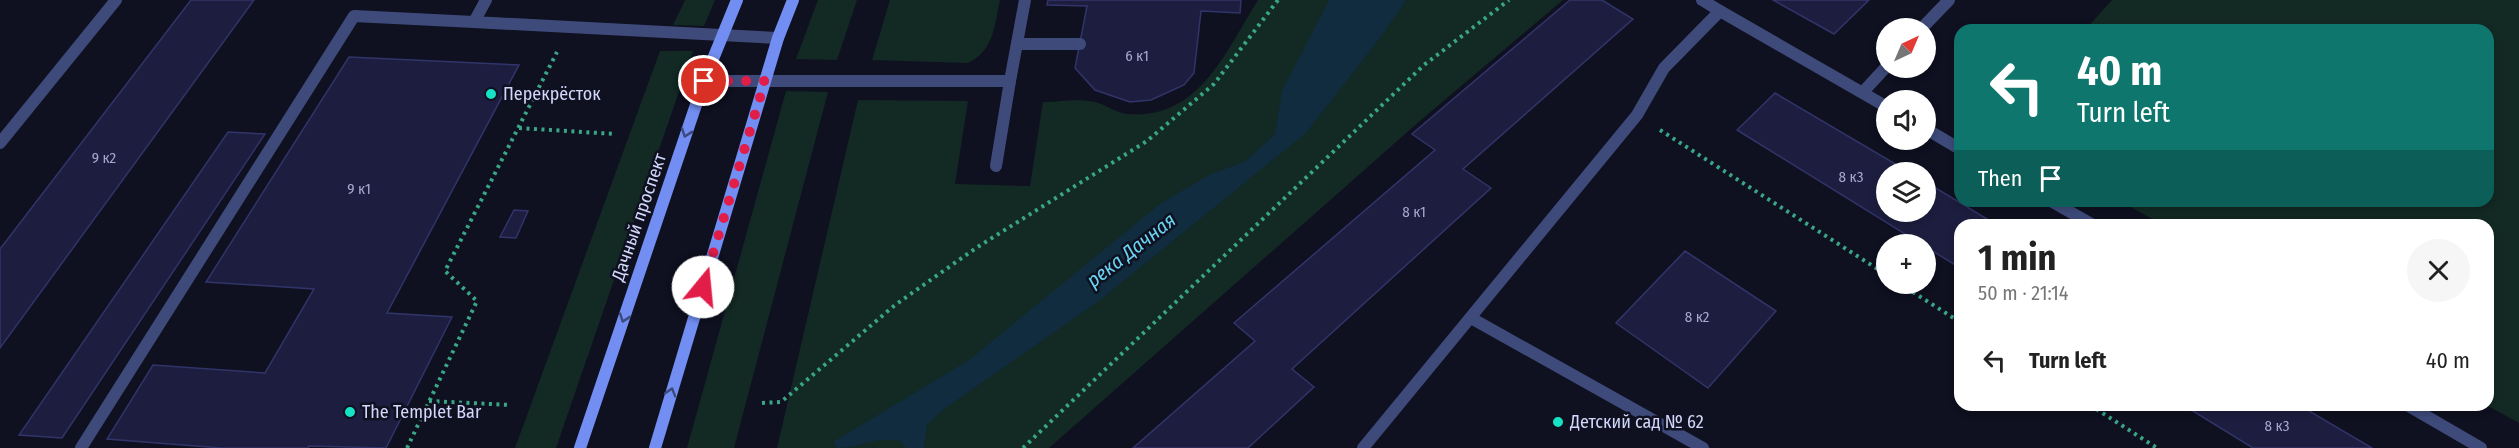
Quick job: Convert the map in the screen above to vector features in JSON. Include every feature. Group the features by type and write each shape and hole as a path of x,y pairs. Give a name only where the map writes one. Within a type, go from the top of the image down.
{"main road":[{"name":"Дачный проспект","path":"580,448 704,81 737,0"},
{"path":"655,448 778,38 793,0"}],"lane":[{"path":"0,143 116,0"},
{"path":"474,22 486,0"},
{"path":"996,166 1025,0"},
{"path":"1702,0 1876,100"},
{"path":"1932,18 1949,0"},
{"path":"1363,448 1637,116 1664,68 1720,11"},
{"path":"81,448 354,16 778,38"},
{"path":"1017,44 1080,44"},
{"path":"1863,93 1876,78"},
{"path":"704,81 1010,81"},
{"path":"1936,135 1954,145"},
{"path":"2062,207 2082,219"},
{"path":"1471,318 1703,448"},
{"path":"2417,411 2481,448"}],"path":[{"path":"762,403 781,402 895,305 976,248 1147,141 1214,84 1278,0"},
{"path":"1023,448 1424,65 1509,0"},
{"path":"407,448 477,301 445,271 559,48 549,48"},
{"path":"1637,116 1876,268"},
{"path":"519,128 615,134"},
{"path":"1916,294 1954,318"},
{"path":"429,401 510,405"},
{"path":"2099,411 2157,448"}],"green space":[{"path":"685,0 715,0 704,26 673,25"},
{"path":"818,0 857,0 837,60 796,59"},
{"path":"890,0 1000,0 988,44 977,58 968,63 872,60"},
{"path":"1258,0 1563,0 1421,120 1049,448 777,448 858,100 968,101 955,184 1030,186 1043,102 1088,101 1128,114 1153,113 1174,106 1192,94 1208,78 1222,60"},
{"path":"2112,0 2519,0 2519,423 2494,409 2494,219 2152,219 2131,207 2494,207 2494,24 2090,24"},
{"path":"660,51 693,51 556,448 515,448"},
{"path":"786,91 828,92 734,448 687,448"}],"water":[{"name":"река Дачная","path":"1329,0 1406,0 1383,34 1306,133 1100,300 944,409 927,425 924,448 906,448 900,441 882,440 837,448 833,442 969,360 1161,203 1209,175 1246,161 1275,134 1282,91"}],"building":[{"path":"191,0 254,0 0,348 0,249"},
{"path":"1048,0 1241,0 1240,13 1201,11 1194,73 1184,85 1151,100 1130,102 1095,90 1075,68 1087,6 1047,5"},
{"path":"1570,0 1602,0 1633,19 1463,169 1491,188 1292,369 1314,387 1248,448 1133,448 1255,341 1234,323 1435,150 1412,134"},
{"path":"1773,0 1869,0 1834,34"},
{"path":"349,57 519,65 387,313 452,317 386,448 309,446 308,448 221,448 107,439 153,365 265,373 314,289 206,282"},
{"path":"1775,93 1892,162 1876,162 1876,216 1737,130"},
{"path":"228,132 265,134 62,438 19,435"},
{"path":"1936,188 1954,199 1954,207 1967,207 1987,219 1954,219 1954,264 1936,253 1936,234 1905,234 1886,222 1936,222"},
{"path":"514,210 528,211 516,238 500,237"},
{"path":"1685,251 1776,311 1708,388 1616,323"},
{"path":"2193,411 2309,411 2372,448 2253,448"}],"place":[{"name":"Перекрёсток","path":"491,94"},
{"name":"The Templet Bar","path":"350,412"},
{"name":"Детский сад № 62","path":"1558,422"}],"route":[{"path":"703,287 765,81 704,81"}]}
